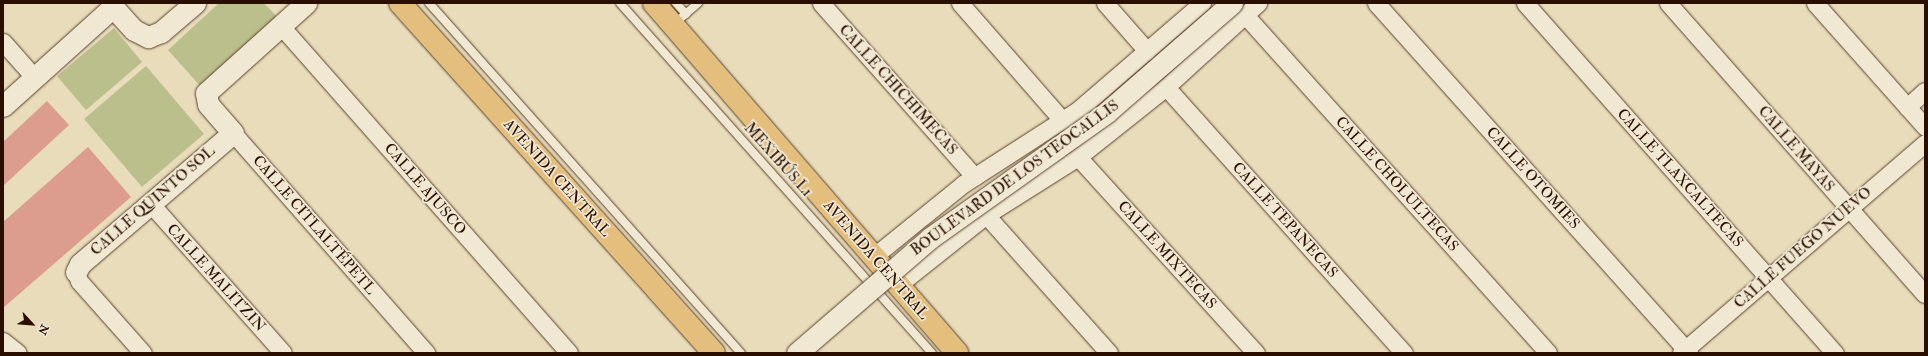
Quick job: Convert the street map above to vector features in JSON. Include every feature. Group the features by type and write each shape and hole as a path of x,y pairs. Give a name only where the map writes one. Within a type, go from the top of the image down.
{"highway":[{"name":"AVENIDA CENTRAL","path":"400,3 714,353"},
{"name":"AVENIDA CENTRAL","path":"654,3 680,19 873,257 957,353"}],"street":[{"path":"3,106 111,5 134,30 148,37 161,32 195,3"},
{"path":"280,25 306,3"},
{"name":"CALLE CHICHIMECAS","path":"821,3 969,181"},
{"path":"960,3 1063,121"},
{"path":"1105,3 1147,51"},
{"name":"BOULEVARD DE LOS TEOCALLIS","path":"873,257 969,181 1063,121 1202,3"},
{"name":"BOULEVARD DE LOS TEOCALLIS","path":"798,353 930,238 1107,112 1238,9 1258,3"},
{"name":"CALLE OTOMIES","path":"1376,3 1685,352"},
{"name":"CALLE TLAXCALTECAS","path":"1525,3 1835,353"},
{"name":"CALLE MAYAS","path":"1668,3 1925,294"},
{"path":"1815,3 1925,127"},
{"name":"BOULEVARD DE LOS TEOCALLIS","path":"898,285 983,217 1078,157 1166,87 1238,9"},
{"name":"CALLE CHOLULTECAS","path":"1238,9 1548,353"},
{"name":"CALLE CITLALTÉPETL","path":"280,25 210,88 205,96 208,104 426,353"},
{"name":"CALLE AJUSCO","path":"280,25 569,353"},
{"path":"3,42 34,77"},
{"name":"CALLE TEPANECAS","path":"1166,87 1404,353"},
{"path":"1907,107 1925,92"},
{"name":"CALLE QUINTO SOL","path":"76,272 80,264 233,133"},
{"name":"CALLE FUEGO NUEVO","path":"1685,352 1768,277 1925,143"},
{"name":"CALLE MIXTECAS","path":"1078,157 1256,353"},
{"name":"BOULEVARD DE LOS TEOCALLIS","path":"969,181 958,196 960,207 966,214 983,217"},
{"name":"CALLE MALITZIN","path":"150,203 283,353"},
{"path":"983,217 1109,353"},
{"path":"76,272 79,281 143,353"},
{"path":"3,341 18,353"}],"lane":[{"path":"429,3 741,353"},
{"name":"MEXIBÚS L1","path":"620,3 932,353"},
{"path":"676,3 680,19 698,3"}],"green space":[{"path":"219,3 264,3 279,19 202,88 168,50"},
{"path":"114,28 142,62 86,110 57,76"},
{"path":"146,66 204,134 142,187 84,119"}],"building":[{"path":"47,101 69,125 3,186 3,142"},
{"path":"88,147 131,197 3,308 3,222"}]}
